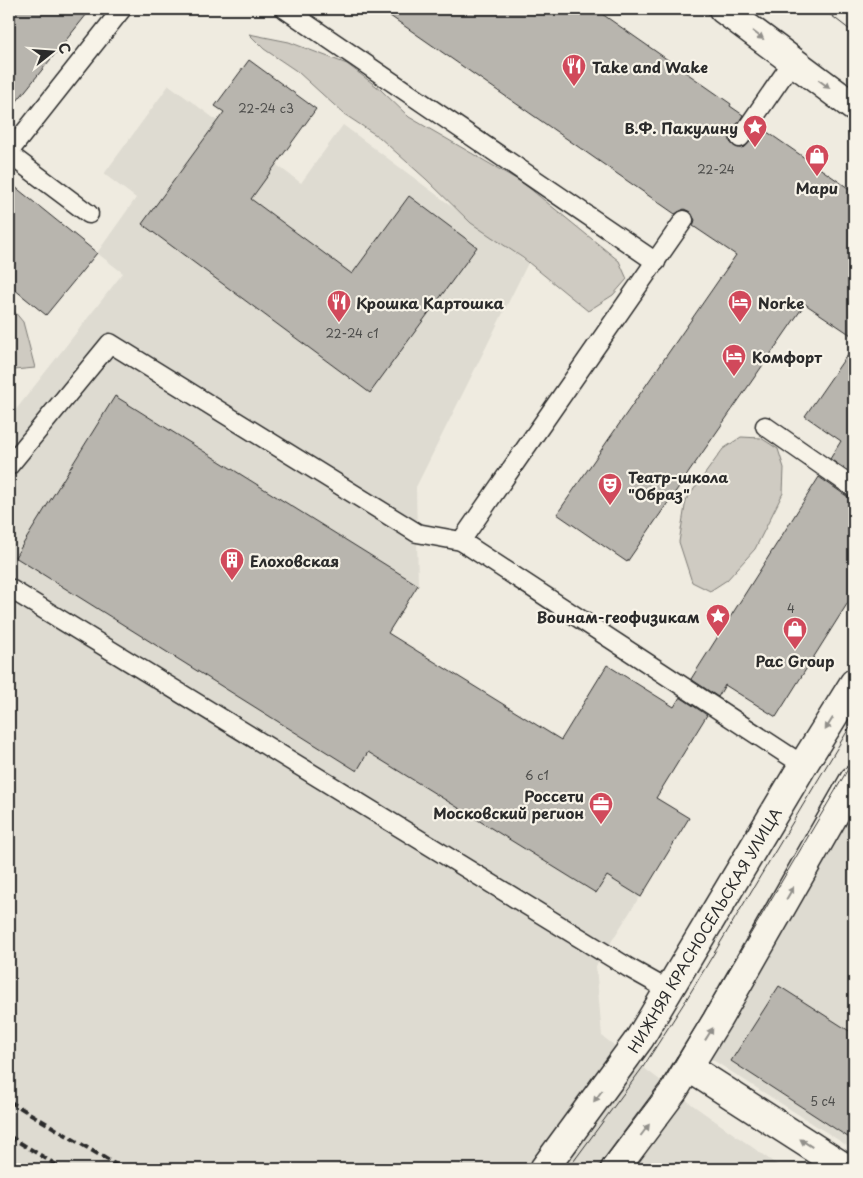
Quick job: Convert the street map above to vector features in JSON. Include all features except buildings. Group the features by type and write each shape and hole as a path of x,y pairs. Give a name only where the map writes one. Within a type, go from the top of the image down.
{"street":[{"path":"724,9 854,107"},
{"name":"НИЖНЯЯ КРАСНОСЕЛЬСКАЯ УЛИЦА","path":"544,1169 628,1056 670,991 803,765 854,683"},
{"path":"616,1169 674,1090 717,1020 854,780"},
{"path":"688,1067 847,1169"}],"lane":[{"path":"89,214 9,153 122,9"},
{"path":"285,9 656,262"},
{"path":"740,138 793,61"},
{"path":"461,541 684,220"},
{"path":"9,466 110,343 417,534 461,541 803,765"},
{"path":"765,426 854,488"},
{"path":"9,588 629,968 670,991"}],"shaded area":[{"path":"249,34 289,42 347,64 380,89 409,117 523,183 619,261 627,279 613,295 588,311 523,258 471,223 379,137 344,114 298,72 264,49"},
{"path":"169,85 301,183 343,125 528,263 416,487 418,585 388,633 561,739 607,665 701,724 656,797 689,818 596,966 602,1036 694,1106 783,1169 9,1169 9,414 11,416 123,273 97,253 136,198 104,174"},
{"path":"9,305 23,322 35,368 14,370 9,367"},
{"path":"741,437 761,438 778,449 784,468 783,493 755,549 727,580 710,591 692,582 679,542 686,500 723,449"},
{"path":"854,802 854,1150 705,1055"}],"tram line":[{"path":"823,9 854,33"},
{"path":"568,1169 643,1067 686,1000 854,720"},
{"path":"597,1169 663,1082 854,759"}],"railway":[{"path":"9,1101 123,1169"},
{"path":"9,1136 63,1169"}],"place":[{"name":"Take and Wake","path":"574,87"},
{"name":"В.Ф. Пакулину","path":"755,148"},
{"name":"Мари","path":"817,177"},
{"name":"Крошка Картошка","path":"339,323"},
{"name":"Norke","path":"740,323"},
{"name":"Комфорт","path":"734,377"},
{"name":"Театр-школа \"Образ\"","path":"610,506"},
{"name":"Елоховская","path":"232,581"},
{"name":"Воинам-геофизикам","path":"718,637"},
{"name":"Pac Group","path":"795,650"},
{"name":"Россети Московский регион","path":"601,825"}]}
